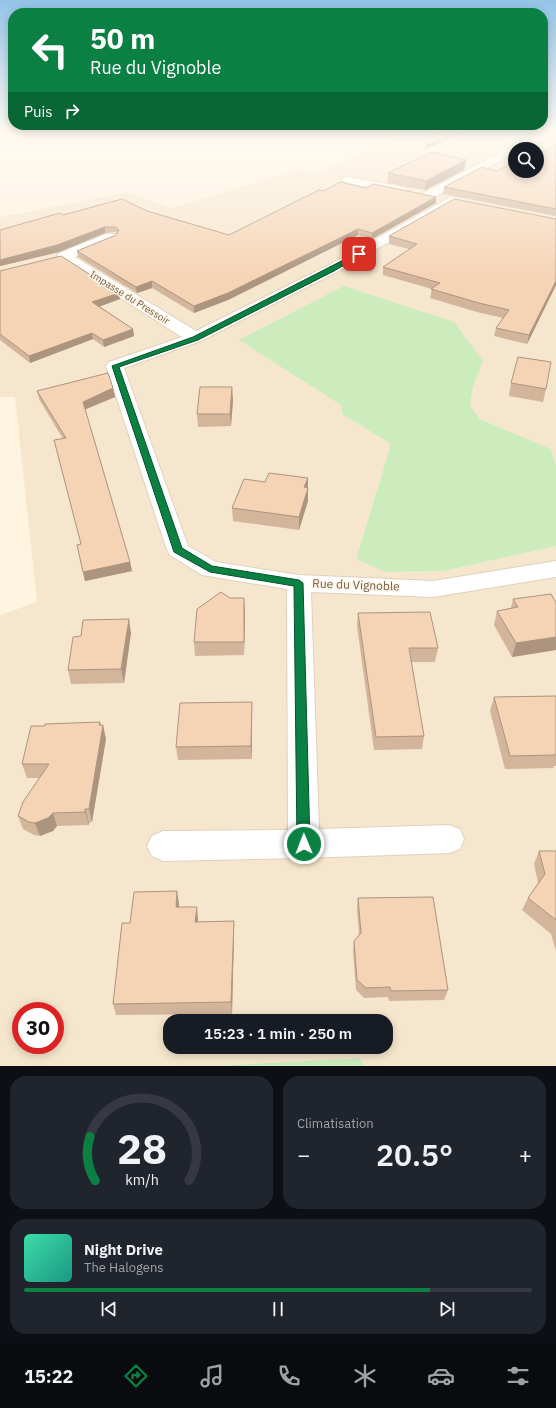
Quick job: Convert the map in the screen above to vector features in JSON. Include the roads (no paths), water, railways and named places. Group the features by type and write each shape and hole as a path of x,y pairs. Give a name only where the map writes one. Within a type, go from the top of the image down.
{"street":[{"path":"348,180 466,204"},
{"path":"427,196 457,180"},
{"name":"Rue du Vignoble","path":"451,201 332,269 195,338 115,366 178,550 210,569 299,583 433,589 556,569"},
{"name":"Impasse du Pressoir","path":"111,237 57,258 195,338"},
{"path":"299,583 304,844"},
{"path":"163,846 304,844 449,839"}]}
